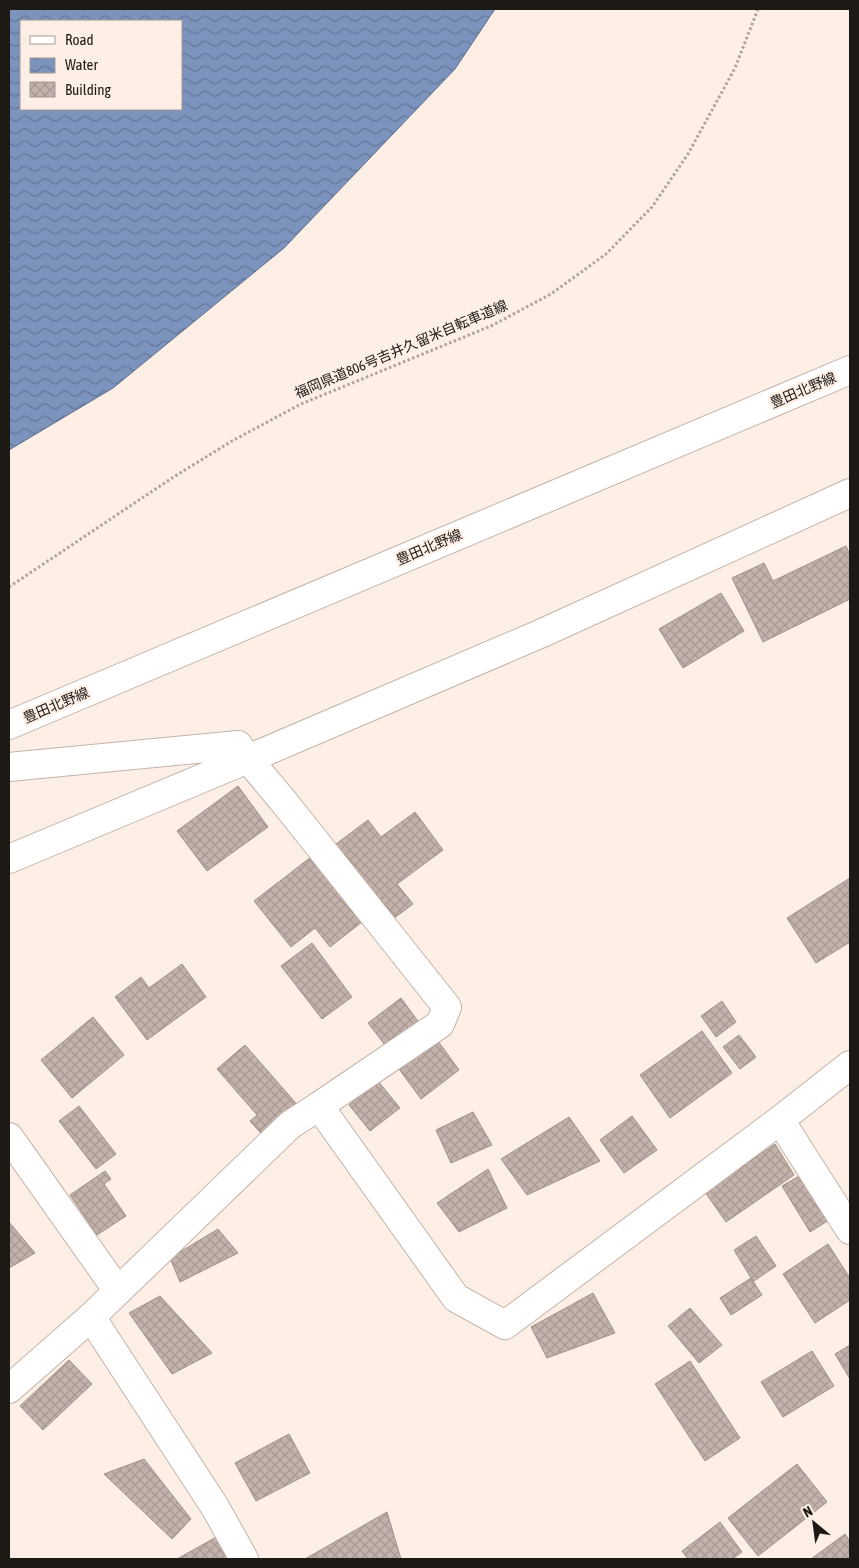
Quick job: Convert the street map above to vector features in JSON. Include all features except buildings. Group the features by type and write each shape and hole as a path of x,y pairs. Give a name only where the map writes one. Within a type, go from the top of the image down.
{"street":[{"name":"豊田北野線","path":"9,725 850,370"},
{"path":"9,858 248,759 540,634 850,493"},
{"path":"9,767 238,745 447,1007 440,1024 290,1125 91,1317 9,1389"},
{"path":"319,1106 456,1298 505,1325 780,1120 850,1065"},
{"path":"780,1120 850,1230"},
{"path":"9,1137 118,1291"},
{"path":"91,1317 215,1507 244,1559"}],"path":[{"name":"福岡県道806号吉井久留米自転車道線","path":"9,587 172,478 232,441 301,404 491,326 551,294 606,254 652,207 688,154 735,68 758,9"}],"water":[{"path":"9,9 495,9 455,69 284,248 113,388 9,450"}]}
